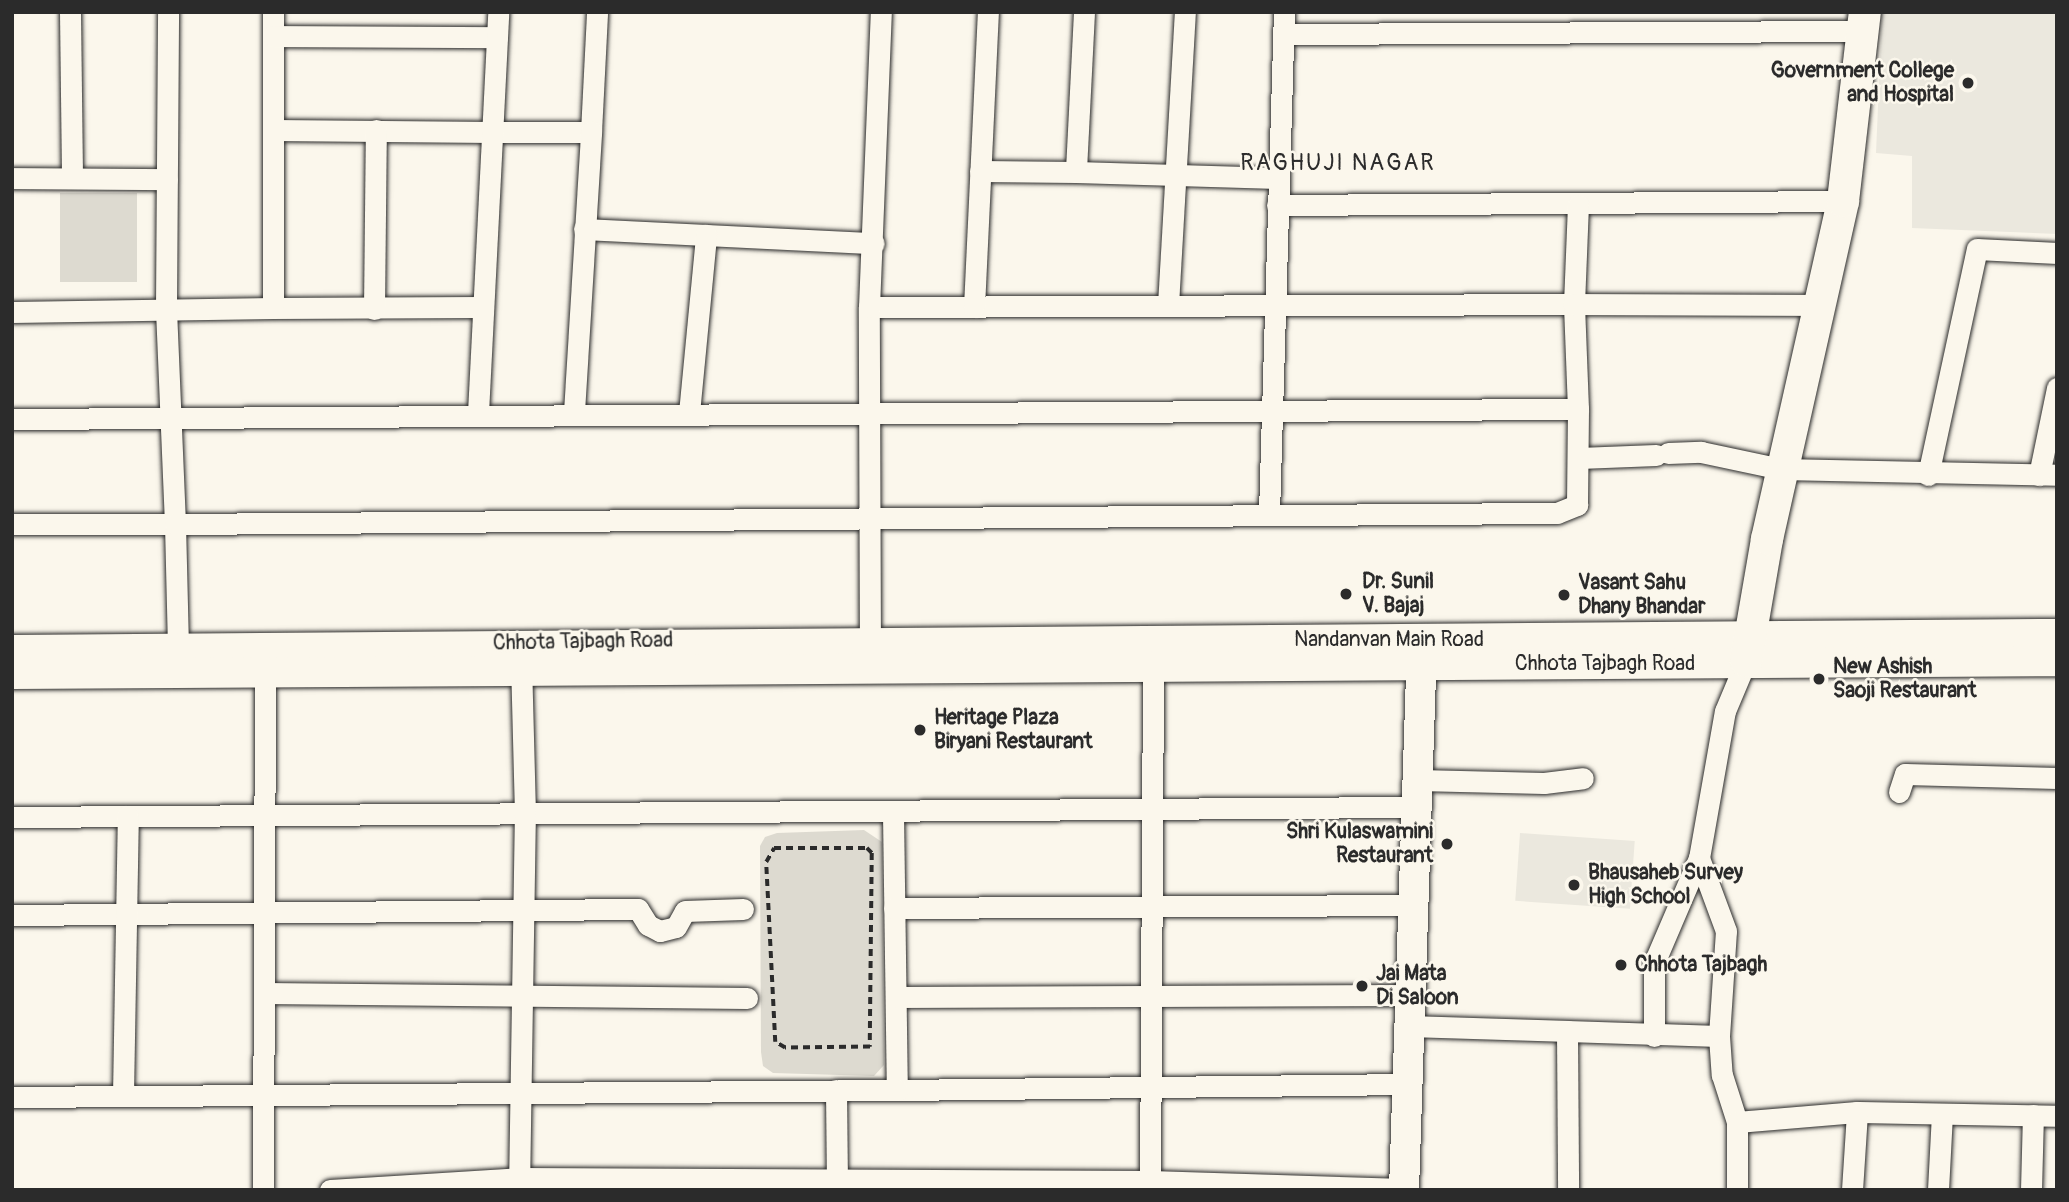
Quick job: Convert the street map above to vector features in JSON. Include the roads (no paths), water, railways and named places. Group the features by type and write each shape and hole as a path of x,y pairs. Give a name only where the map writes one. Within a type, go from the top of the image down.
{"main road":[{"path":"1749,648 1782,469 1843,201 1864,22"},
{"path":"1749,648 2057,634"},
{"name":"Chhota Tajbagh Road","path":"12,650 178,648 521,656 1153,653"},
{"path":"1749,648 2057,661"},
{"name":"Nandanvan Main Road","path":"1153,653 1749,648"},
{"path":"1404,1189 1422,652"},
{"path":"12,674 265,672 521,656"}],"street":[{"path":"70,12 72,178"},
{"path":"168,12 166,308 178,648"},
{"path":"272,308 273,12"},
{"path":"478,413 481,307 498,12"},
{"path":"574,412 597,12"},
{"path":"870,653 870,307 881,12"},
{"path":"974,307 988,12"},
{"path":"1076,172 1084,12"},
{"path":"1168,305 1173,176 1185,12"},
{"path":"1269,513 1284,23 1864,22"},
{"path":"273,36 497,37"},
{"path":"273,130 591,132"},
{"path":"374,309 376,130"},
{"path":"979,171 1278,178"},
{"path":"12,178 167,179"},
{"path":"1277,205 1578,205 1843,201"},
{"path":"12,524 1568,512 1577,505 1579,458 1574,304 1578,205"},
{"path":"584,229 874,243"},
{"path":"689,413 706,235"},
{"path":"1928,475 1977,249 2057,253"},
{"path":"870,307 1821,305"},
{"path":"12,312 166,308 481,307"},
{"path":"1579,458 1701,452 1782,469 1928,475 2048,475 2057,388"},
{"path":"12,419 574,412 1578,409"},
{"path":"1654,1036 1654,963 1699,858 1725,711 1749,648"},
{"path":"1150,1185 1153,653"},
{"path":"519,1184 525,814 521,656"},
{"path":"263,1190 265,672"},
{"path":"1899,792 1905,774 2057,778"},
{"path":"12,817 1152,811 1418,793 1583,778"},
{"path":"893,813 897,1090"},
{"path":"123,1095 123,913 128,816"},
{"path":"1699,858 1726,931 1718,1036 1722,1075 1737,1122 1737,1190"},
{"path":"894,908 1152,909 1415,905"},
{"path":"12,915 638,909 648,925 660,931 676,927 685,911 743,909"},
{"path":"264,993 747,998"},
{"path":"896,997 1411,995"},
{"path":"1411,1026 1718,1036"},
{"path":"1567,1031 1568,1190"},
{"path":"12,1097 263,1092 519,1094 1150,1090 1409,1084"},
{"path":"836,1090 837,1185"},
{"path":"1737,1122 1857,1112 2057,1116"},
{"path":"1852,1190 1857,1112"},
{"path":"1938,1190 1942,1114"},
{"path":"2031,1190 2033,1115"},
{"path":"330,1190 519,1184 1150,1185 1404,1189"}],"place":[{"name":"Government College and Hospital","path":"1968,83"},
{"name":"Dr. Sunil V. Bajaj","path":"1346,594"},
{"name":"Vasant Sahu Dhany Bhandar","path":"1564,595"},
{"name":"New Ashish Saoji Restaurant","path":"1819,679"},
{"name":"Heritage Plaza Biryani Restaurant","path":"920,730"},
{"name":"Shri Kulaswamini Restaurant","path":"1447,844"},
{"name":"Bhausaheb Survey High School","path":"1574,885"},
{"name":"Chhota Tajbagh","path":"1621,965"},
{"name":"Jai Mata Di Saloon","path":"1362,986"}],"district":[{"name":"RAGHUJI NAGAR","path":"1338,163"}]}
